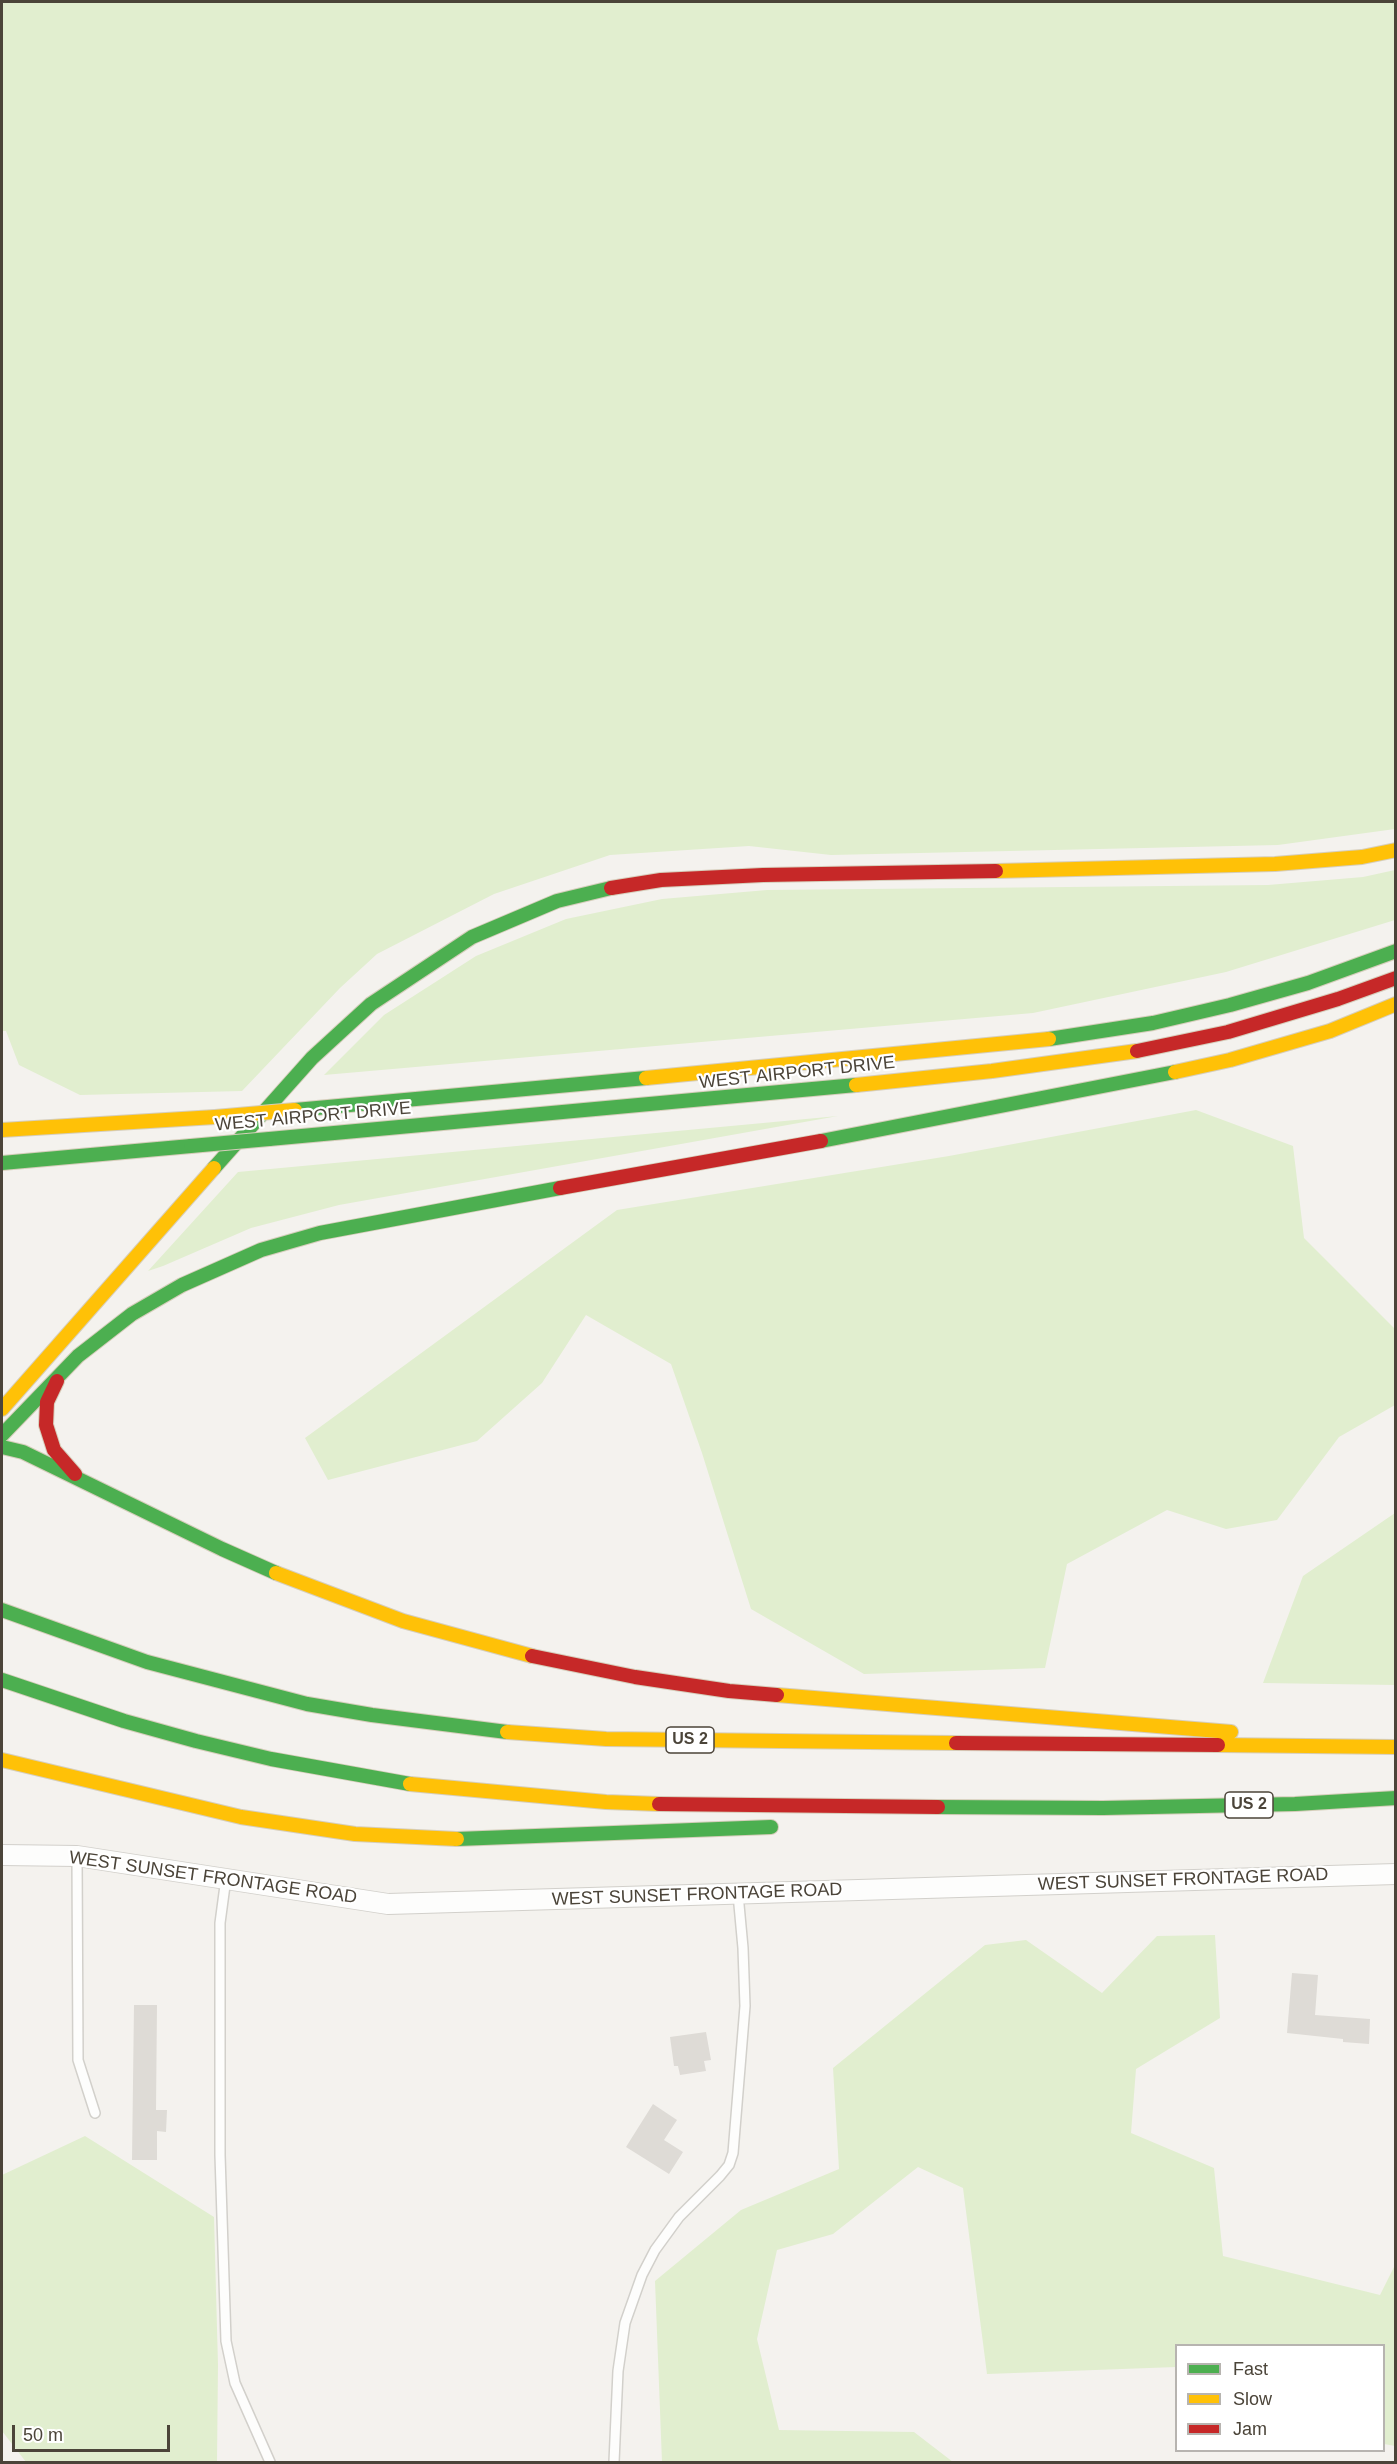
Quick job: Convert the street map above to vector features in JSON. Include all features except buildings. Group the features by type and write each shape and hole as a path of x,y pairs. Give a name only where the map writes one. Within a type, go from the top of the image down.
{"main road":[{"path":"2,1409 312,1058 371,1004 472,937 557,901 611,888 661,880 763,874 1131,869 1275,864 1362,857 1395,850"},
{"name":"WEST AIRPORT DRIVE","path":"2,1130 215,1117 978,1048 1078,1036 1153,1023 1230,1005 1308,983 1395,951"},
{"name":"WEST AIRPORT DRIVE","path":"2,1163 678,1103 1116,1056 1228,1032 1328,1003 1395,978"},
{"path":"2,1435 62,1371 116,1326 182,1285 261,1250 320,1233 1113,1086 1230,1060 1330,1030 1395,1004"},
{"path":"62,1371 47,1402 46,1425 54,1450 67,1466 92,1486"},
{"path":"2,1447 22,1452 250,1562 341,1599 436,1630 580,1667 729,1691 1395,1746"},
{"name":"US 2","path":"2,1610 147,1662 307,1704 372,1715 499,1731 606,1739 1395,1746"},
{"name":"US 2","path":"2,1680 124,1721 271,1759 424,1786 606,1802 695,1806 1103,1808 1295,1804 1395,1798"},
{"path":"2,1760 264,1821 317,1830 386,1837 491,1838 788,1826"},
{"path":"893,1821 1103,1808"}],"street":[{"name":"WEST SUNSET FRONTAGE ROAD","path":"2,1855 76,1856 226,1878 304,1893 388,1904 1395,1874"}],"lane":[{"path":"76,1856 78,2060 95,2112"},
{"path":"226,1878 220,1923 220,2121 225,2331 236,2383 270,2463"},
{"path":"614,2463 618,2371 625,2323 642,2275 655,2250 679,2217 720,2176 729,2164 733,2153 745,2006 738,1894"}],"green space":[{"path":"2,2 1395,2 1395,829 1278,845 831,855 749,846 610,855 494,894 377,954 340,988 242,1091 80,1095 19,1065 6,1031 2,1031"},
{"path":"1395,870 1395,920 1226,972 1033,1013 324,1075 384,1015 476,956 566,919 662,899 767,890 1268,885 1363,877"},
{"path":"1196,1110 1293,1146 1304,1238 1395,1329 1395,1405 1339,1437 1277,1520 1226,1529 1167,1510 1067,1564 1045,1668 864,1674 751,1609 702,1453 671,1364 586,1315 542,1383 477,1441 328,1480 305,1438 617,1210 949,1156"},
{"path":"838,1116 339,1205 251,1228 148,1271 238,1172"},
{"path":"1395,1513 1395,1685 1263,1683 1303,1576"},
{"path":"1215,1935 1220,2018 1136,2069 1131,2133 1214,2168 1223,2256 1380,2295 1395,2265 1395,2446 1385,2444 1385,2344 1175,2344 1175,2367 987,2374 963,2188 918,2167 833,2234 777,2250 757,2339 779,2430 914,2432 953,2462 662,2462 655,2281 741,2210 839,2169 833,2068 985,1945 1026,1940 1102,1993 1157,1936"},
{"path":"85,2136 214,2217 218,2365 217,2462 26,2462 2,2431 2,2175"}],"traffic: fast":[{"path":"214,1168 312,1058 371,1004 472,937 557,901 611,888"},
{"path":"1049,1039 1153,1023 1230,1005 1308,983 1396,951"},
{"path":"821,1141 1175,1072"},
{"path":"295,1110 646,1078"},
{"path":"269,1139 856,1085"},
{"path":"191,1146 269,1139"},
{"path":"2,1163 191,1146"},
{"path":"2,1435 78,1356 132,1314 182,1285 261,1250 320,1233 560,1188"},
{"path":"2,1447 23,1452 276,1573"},
{"path":"2,1610 147,1662 307,1704 372,1715 507,1732"},
{"path":"2,1680 124,1721 196,1741 271,1759 410,1784"},
{"path":"1103,1808 1295,1804 1396,1798"},
{"path":"938,1807 1103,1808"},
{"path":"457,1839 771,1827"}],"traffic: slow":[{"path":"996,871 1275,864 1362,857 1396,850"},
{"path":"1175,1072 1230,1060 1330,1031 1396,1004"},
{"path":"646,1078 1049,1039"},
{"path":"856,1085 992,1071 1137,1051"},
{"path":"215,1117 295,1110"},
{"path":"2,1130 215,1117"},
{"path":"2,1409 214,1168"},
{"path":"276,1573 403,1621 532,1656"},
{"path":"777,1695 1231,1732"},
{"path":"507,1732 606,1739 956,1743"},
{"path":"1218,1745 1396,1747"},
{"path":"2,1760 241,1817 355,1834 457,1839"},
{"path":"410,1784 606,1802 659,1804"}],"traffic: jam":[{"path":"611,888 661,880 763,875 996,871"},
{"path":"1137,1051 1228,1032 1338,999 1396,978"},
{"path":"560,1188 821,1141"},
{"path":"57,1381 47,1402 46,1425 54,1450 75,1474"},
{"path":"532,1656 635,1677 729,1691 777,1695"},
{"path":"956,1743 1218,1745"},
{"path":"659,1804 938,1807"}]}
